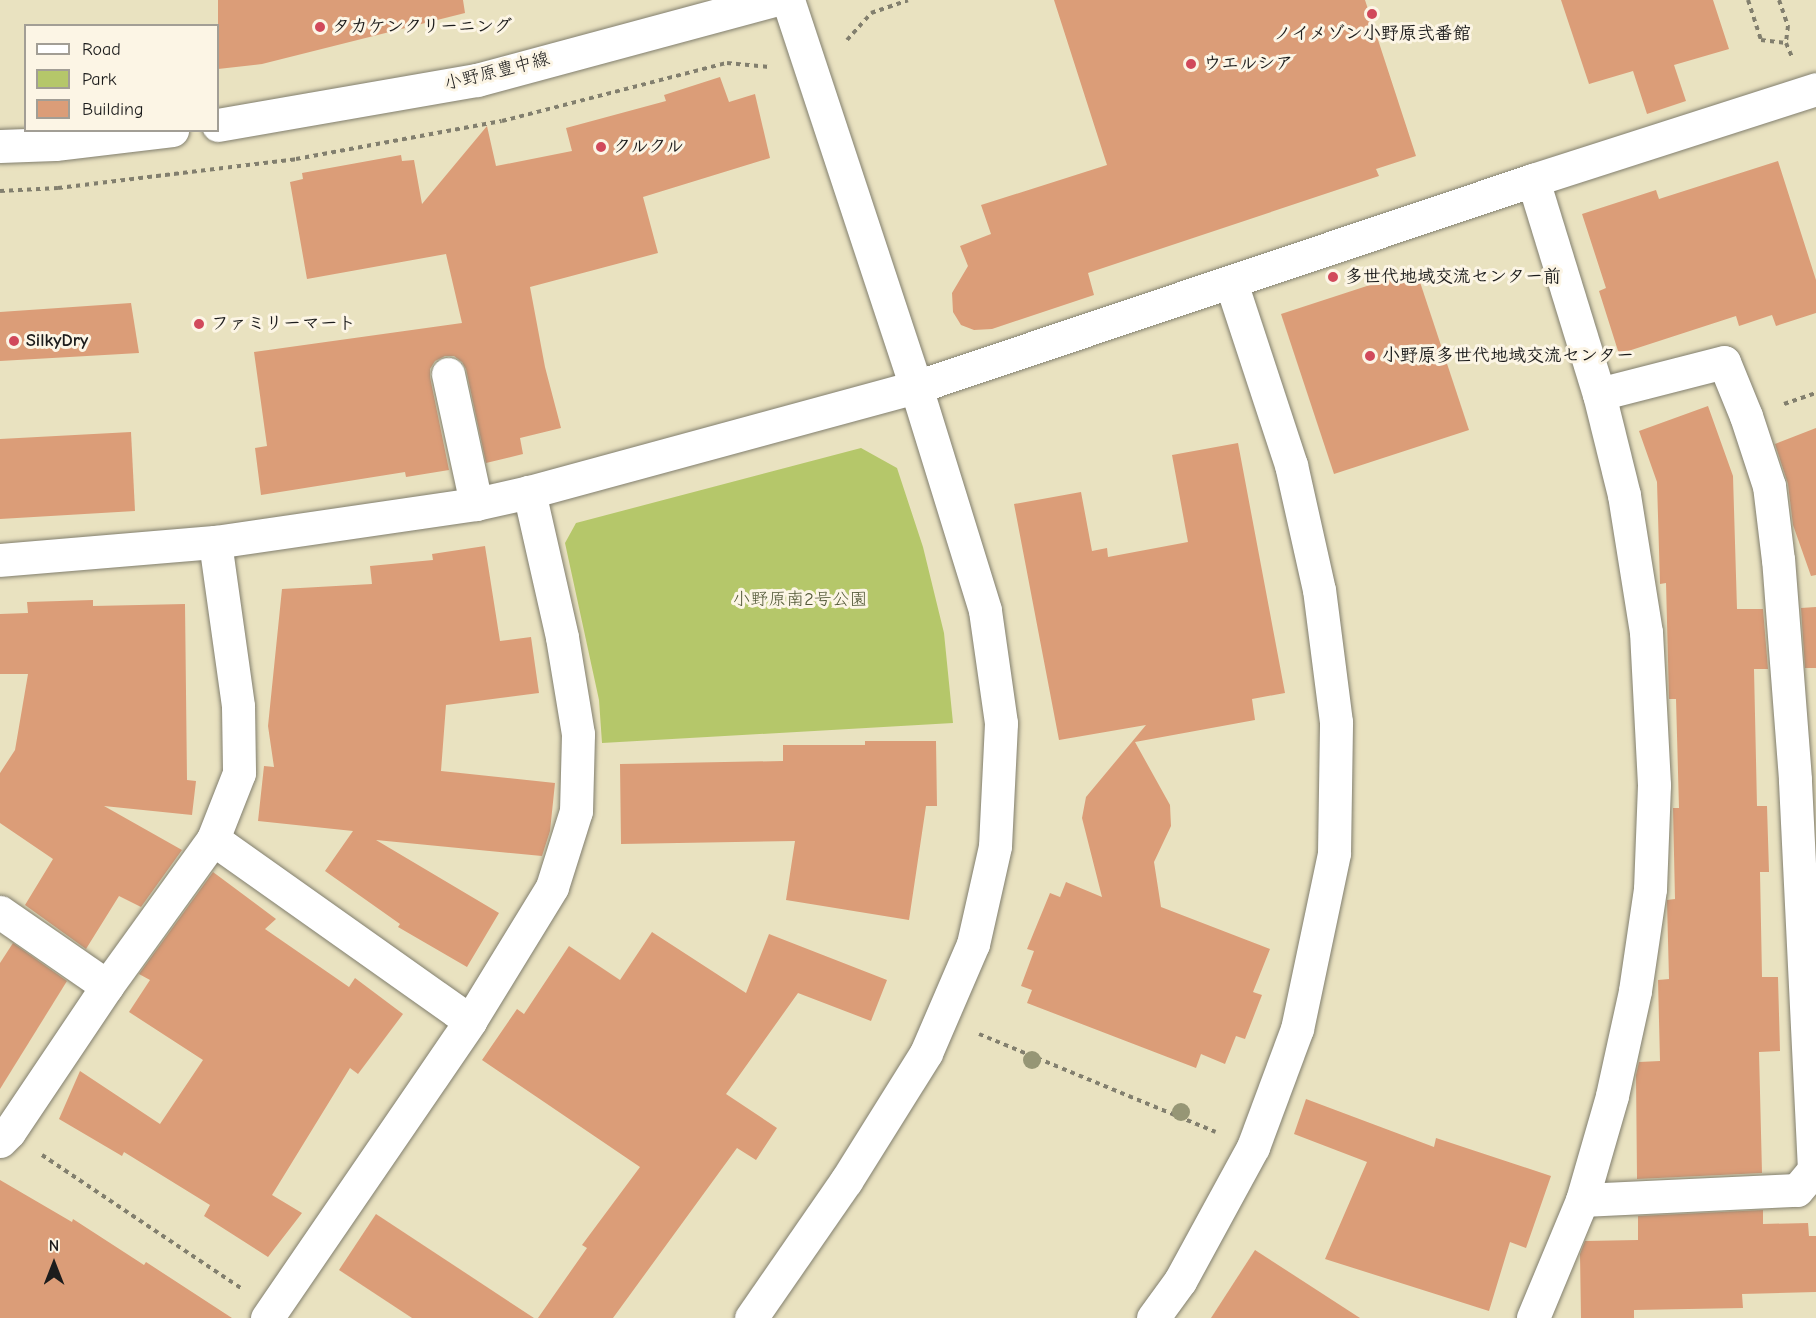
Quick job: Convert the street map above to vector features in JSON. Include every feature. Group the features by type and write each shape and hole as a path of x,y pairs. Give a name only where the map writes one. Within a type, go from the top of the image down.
{"street":[{"name":"小野原豊中線","path":"219,125 477,80 772,0"},
{"path":"751,1318 846,1181 926,1053 972,944 995,846 1001,723 986,610 916,387 788,0"},
{"path":"0,560 215,542 476,504 529,492 916,387 1533,180 1816,89"},
{"path":"0,146 55,144 155,132"},
{"path":"1533,180 1599,394 1624,495 1646,632 1654,784 1650,889 1635,991 1612,1096 1582,1200 1533,1318"},
{"path":"1153,1318 1180,1281 1253,1147 1297,1029 1334,853 1336,722 1319,590 1291,465 1231,282"},
{"path":"1582,1200 1797,1190 1814,1170 1795,778 1778,560 1769,486 1746,416 1724,362 1599,394"},
{"path":"448,374 476,504"},
{"path":"275,1315 470,1021 552,887 576,811 578,735 562,637 529,492"},
{"path":"5,1136 107,986 213,839 239,773 238,706 215,542"},
{"path":"213,839 470,1021"},
{"path":"0,912 107,986"}],"path":[{"path":"847,40 871,13 908,0"},
{"path":"1748,0 1761,40 1786,43 1788,26 1779,0"},
{"path":"972,1031 1253,1147"},
{"path":"5,1136 275,1315"}],"green space":[{"name":"小野原南2号公園","path":"861,448 897,468 923,547 944,633 953,723 602,743 599,700 565,543 576,523"}],"building":[{"path":"218,0 463,0 465,13 262,64 219,69"},
{"path":"1054,0 1365,0 1416,156 1376,169 1379,176 1088,273 1094,295 992,329 974,330 961,325 953,312 952,293 968,266 960,246 991,234 981,205 1107,165"},
{"path":"1561,0 1713,0 1729,49 1674,65 1686,101 1647,114 1633,71 1589,84"},
{"path":"720,77 729,102 755,94 770,158 643,197 658,253 530,287 545,367 561,428 520,438 523,454 486,463 466,369 462,362 454,356 445,356 435,361 430,369 430,377 449,470 406,477 405,472 261,495 255,448 267,446 254,352 462,323 446,254 307,279 290,182 303,179 302,173 401,155 402,161 414,160 422,204 487,126 496,166 572,151 566,128 666,101 664,95"},
{"path":"1778,161 1816,280 1816,313 1776,326 1772,315 1739,326 1736,316 1619,354 1599,291 1606,288 1582,214 1656,190 1659,199"},
{"name":"小野原多世代地域交流センター","path":"1416,270 1469,430 1334,474 1281,314"},
{"path":"131,303 139,353 0,361 0,312"},
{"path":"1708,406 1733,476 1737,609 1763,609 1768,669 1754,669 1757,806 1767,806 1769,872 1760,872 1762,977 1778,977 1780,1051 1759,1052 1762,1173 1637,1179 1636,1075 1639,1062 1660,1061 1658,980 1669,979 1667,900 1675,899 1673,808 1679,808 1676,699 1669,699 1666,583 1660,584 1657,482 1639,431"},
{"path":"1816,428 1816,575 1811,576 1793,525 1788,484 1775,444"},
{"path":"131,432 135,511 0,519 0,439"},
{"path":"1238,443 1285,693 1252,699 1255,720 1135,742 1170,805 1171,826 1154,862 1161,907 1270,949 1253,992 1262,995 1245,1039 1236,1036 1225,1064 1201,1054 1196,1068 1027,1003 1032,990 1021,986 1034,951 1027,949 1050,893 1060,897 1066,882 1102,897 1082,818 1086,797 1146,725 1059,740 1014,504 1081,492 1092,551 1107,548 1108,557 1188,542 1172,455"},
{"path":"485,546 500,641 531,637 539,693 446,705 441,771 555,783 550,831 542,856 376,840 499,913 467,967 398,927 400,924 325,871 353,831 258,821 264,766 274,767 268,726 282,589 372,584 370,566 433,560 432,554"},
{"path":"93,600 93,606 185,604 187,780 196,781 192,815 104,806 182,850 141,907 119,896 86,949 25,905 53,859 0,823 0,773 15,750 28,674 0,674 0,614 28,613 27,602"},
{"path":"1816,607 1816,668 1805,668 1801,608"},
{"path":"865,741 936,741 937,806 926,806 909,920 786,900 795,841 621,844 620,764 783,761 783,745 865,745"},
{"path":"213,872 276,919 265,929 349,987 355,978 403,1014 358,1074 350,1068 272,1195 302,1213 268,1257 204,1216 210,1205 124,1152 122,1156 59,1119 80,1071 160,1124 203,1060 129,1012 150,980 139,974"},
{"path":"652,932 746,993 769,934 887,980 871,1021 798,993 726,1094 777,1128 756,1160 737,1148 613,1318 538,1318 587,1248 582,1245 640,1167 482,1060 517,1009 524,1014 569,946 620,980"},
{"path":"13,943 67,981 0,1089 0,963"},
{"path":"1306,1099 1434,1147 1436,1138 1551,1176 1526,1248 1510,1242 1489,1311 1325,1259 1367,1162 1294,1134"},
{"path":"0,1180 72,1222 73,1219 144,1265 146,1262 232,1318 0,1318"},
{"path":"1763,1210 1763,1224 1808,1223 1809,1236 1816,1236 1816,1292 1742,1294 1743,1308 1634,1310 1634,1318 1581,1318 1580,1254 1585,1241 1638,1240 1638,1216"},
{"path":"376,1214 534,1318 412,1318 339,1270"},
{"path":"1255,1250 1360,1318 1211,1318"}],"place":[{"name":"ノイメゾン小野原弐番館","path":"1372,14"},
{"name":"タカケンクリーニング","path":"320,27"},
{"name":"ウエルシア","path":"1191,64"},
{"name":"クルクル","path":"601,147"},
{"name":"多世代地域交流センター前","path":"1333,277"},
{"name":"ファミリーマート","path":"199,324"},
{"name":"SilkyDry","path":"14,341"},
{"name":"小野原多世代地域交流センター","path":"1370,356"}]}
